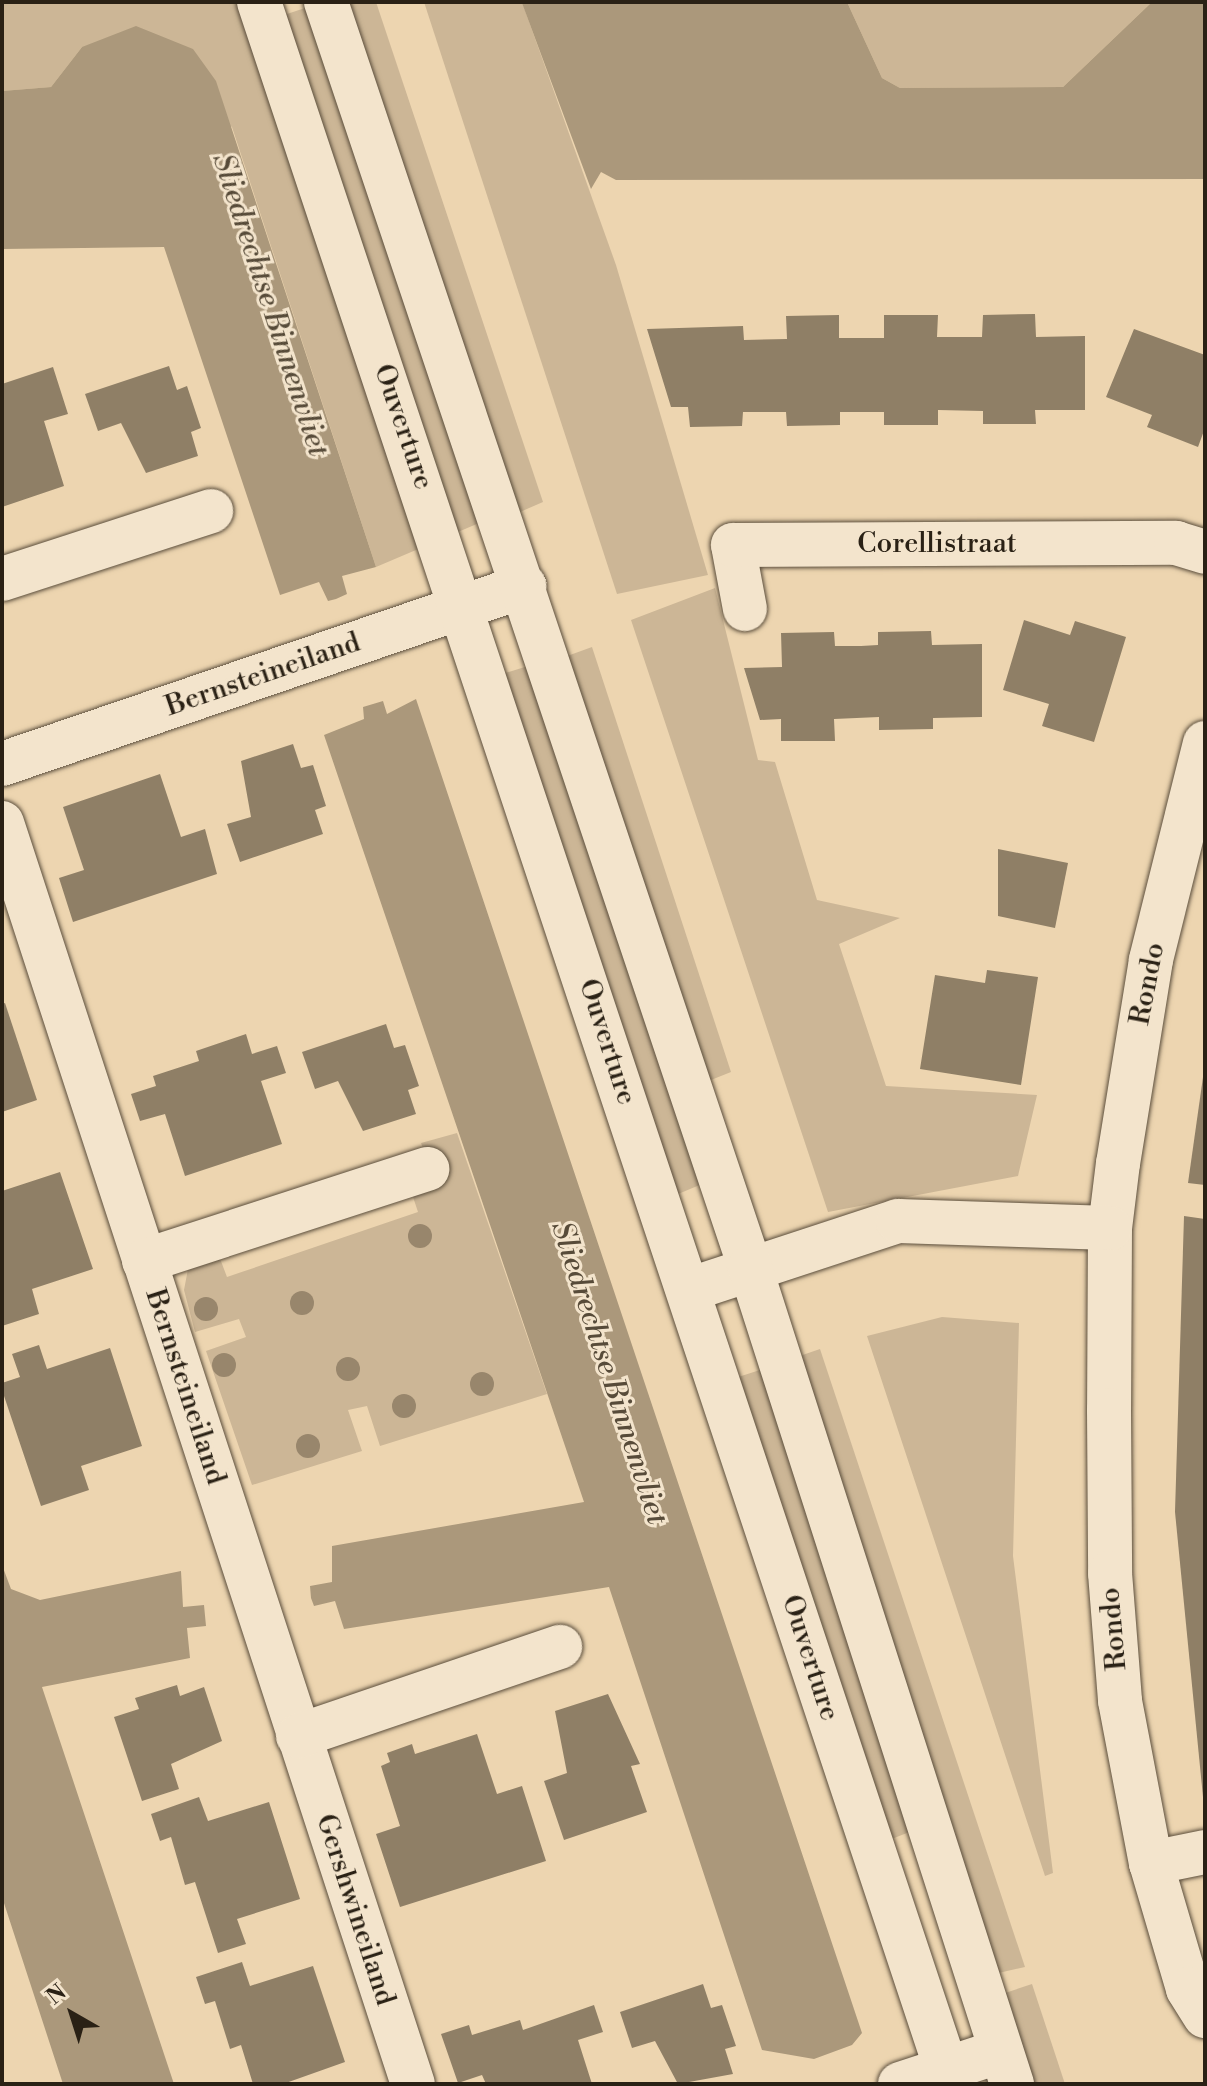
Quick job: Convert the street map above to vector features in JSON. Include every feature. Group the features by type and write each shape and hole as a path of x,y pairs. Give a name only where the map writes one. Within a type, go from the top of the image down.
{"street":[{"name":"Ouverture","path":"259,2 464,606 948,2076"},
{"path":"326,2 750,1267 1007,2067 900,2084"},
{"path":"2,579 211,511"},
{"name":"Corellistraat","path":"745,609 733,545 1176,543 1205,552"},
{"name":"Bernsteineiland","path":"2,764 524,586"},
{"name":"Rondo","path":"1205,743 1151,960 1110,1228 1110,1573 1120,1701 1151,1863 1188,1989 1205,2016"},
{"name":"Bernsteineiland","path":"2,823 226,1514"},
{"name":"Bernsteineiland","path":"144,1261 427,1169"},
{"path":"688,1290 750,1267 898,1221 1110,1228"},
{"name":"Gershwineiland","path":"226,1514 413,2084"},
{"path":"298,1736 560,1647"},
{"path":"1151,1863 1205,1852"}],"shaded area":[{"path":"2,2 241,2 423,547 376,567 232,127 82,47 51,87 2,91"},
{"path":"341,2 376,2 543,502 513,515"},
{"path":"424,2 522,2 616,265 708,575 617,594"},
{"path":"847,2 1152,2 1063,87 900,88 882,78"},
{"path":"311,6 479,523 451,535 281,16"},
{"path":"715,588 758,760 775,762 817,900 900,918 839,944 886,1086 1037,1095 1018,1176 828,1212 631,620"},
{"path":"592,647 731,1072 701,1084 559,659"},
{"path":"528,666 702,1184 671,1197 499,675"},
{"path":"457,1133 547,1394 380,1446 367,1406 348,1410 362,1451 252,1485 206,1351 246,1337 239,1319 195,1332 184,1290 188,1269 219,1256 227,1277 418,1212 411,1191 435,1182 421,1143"},
{"path":"942,1317 1019,1323 1013,1556 1053,1873 1045,1876 867,1336"},
{"path":"820,1349 1025,1967 994,1974 791,1359"},
{"path":"760,1370 912,1831 884,1842 732,1379"},
{"path":"1032,1984 1065,2084 1029,2084 999,1995"}],"water":[{"path":"847,2 882,78 900,88 1063,87 1152,2 1205,2 1205,179 616,180 601,172 591,189 522,3"},
{"name":"Sliedrechtse Binnenvliet","path":"136,26 193,49 216,81 376,567 342,576 347,594 336,599 328,601 319,582 280,595 164,247 2,249 2,91 51,87 82,47"},
{"name":"Sliedrechtse Binnenvliet","path":"416,699 862,2033 852,2045 814,2059 762,2050 609,1587 344,1629 335,1601 314,1606 311,1598 310,1586 332,1582 332,1546 584,1502 324,735 364,719 363,707 383,701 387,714"},
{"path":"2,1565 11,1589 40,1600 181,1571 183,1607 204,1605 206,1626 187,1628 190,1658 42,1687 174,2084 63,2084 2,1897"}],"building":[{"path":"1035,314 1036,337 1085,336 1085,410 1035,410 1036,424 983,424 983,411 938,410 938,425 884,425 884,412 840,412 840,425 787,426 786,412 743,412 742,426 690,427 688,407 671,407 647,329 743,326 744,340 787,339 786,316 839,315 839,338 884,338 884,315 938,315 937,337 982,337 983,315"},
{"path":"1134,329 1205,355 1205,428 1198,447 1147,427 1152,415 1106,397"},
{"path":"169,366 177,390 187,386 201,428 191,432 198,456 146,473 121,423 98,431 85,394"},
{"path":"53,367 68,414 44,421 64,486 2,507 2,384"},
{"path":"1024,620 1070,635 1075,621 1126,637 1094,742 1042,726 1049,704 1003,690"},
{"path":"931,631 932,645 982,644 982,717 933,718 933,729 879,730 879,717 834,719 835,741 781,741 781,719 760,720 744,668 782,667 781,633 834,632 835,646 861,646 878,645 878,632"},
{"path":"293,744 301,768 313,765 326,806 315,810 323,834 240,862 227,824 251,817 241,761"},
{"path":"160,774 181,837 205,829 217,874 73,922 59,878 84,870 63,807"},
{"path":"998,849 1068,863 1055,928 998,916"},
{"path":"987,970 1038,977 1021,1085 920,1069 935,975 985,983"},
{"path":"5,1003 37,1100 2,1112 2,1004"},
{"path":"386,1024 394,1048 405,1045 419,1086 408,1090 416,1114 363,1131 338,1081 315,1089 302,1052"},
{"path":"246,1034 252,1054 277,1046 286,1073 261,1081 282,1144 185,1176 165,1114 140,1121 131,1094 156,1086 153,1076 199,1061 196,1051"},
{"path":"1205,1070 1205,1185 1188,1183"},
{"path":"60,1172 93,1269 32,1289 39,1314 2,1326 2,1191"},
{"path":"1184,1216 1205,1219 1203,1797 1175,1512"},
{"path":"39,1345 47,1369 110,1348 142,1446 81,1466 89,1490 41,1506 2,1390 2,1383 20,1377 12,1354"},
{"path":"177,1685 180,1696 204,1687 222,1741 171,1764 179,1789 142,1801 114,1717 139,1709 135,1698"},
{"path":"608,1694 640,1764 631,1766 647,1812 564,1840 544,1781 567,1773 555,1711"},
{"path":"477,1734 497,1794 522,1786 546,1861 400,1907 376,1834 400,1826 381,1766 390,1762 387,1753 412,1744 415,1754"},
{"path":"199,1797 208,1821 269,1802 300,1899 237,1919 246,1944 218,1953 195,1882 185,1885 171,1837 160,1841 151,1814"},
{"path":"242,1962 250,1986 313,1966 345,2062 283,2084 253,2084 241,2045 230,2049 215,2001 205,2004 196,1977"},
{"path":"703,1984 711,2008 722,2005 736,2046 725,2049 733,2074 678,2084 655,2041 632,2048 620,2012"},
{"path":"594,2005 603,2032 578,2040 592,2084 486,2084 482,2075 458,2083 441,2034 469,2025 472,2035 520,2020 523,2030"}]}
